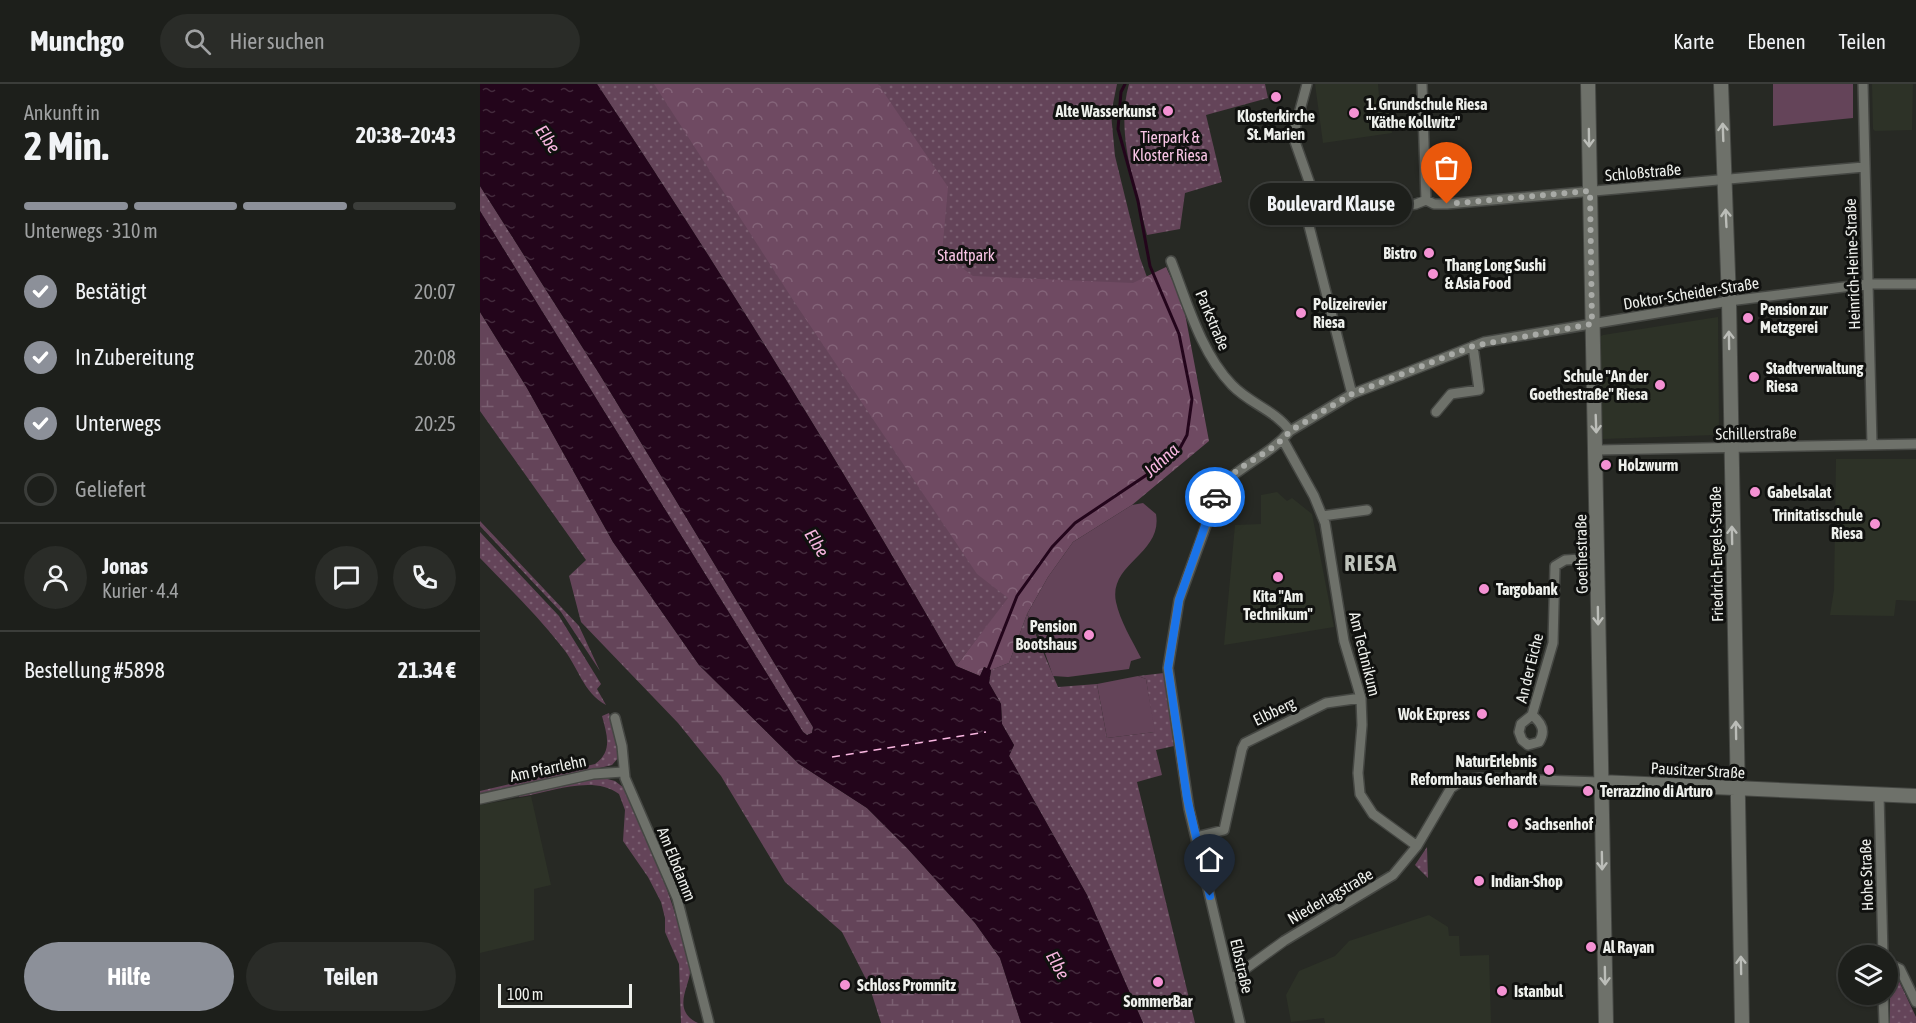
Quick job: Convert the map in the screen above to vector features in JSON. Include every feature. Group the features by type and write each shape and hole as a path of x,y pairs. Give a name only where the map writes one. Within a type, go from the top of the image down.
{"main road":[{"name":"Goethestraße","path":"1588,84 1592,324 1597,450 1600,782 1606,1023"},
{"name":"Friedrich-Engels-Straße","path":"1721,84 1729,301 1742,1023"},
{"name":"Pausitzer Straße","path":"1600,782 1916,796"}],"street":[{"path":"1307,84 1293,136 1322,218"},
{"path":"1422,84 1426,200"},
{"name":"Heinrich-Heine-Straße","path":"1863,84 1872,444"},
{"name":"Schloßstraße","path":"1352,394 1308,222 1416,204 1426,200 1434,204 1447,204 1864,167"},
{"name":"Parkstraße","path":"1171,261 1201,339 1219,370 1239,391 1280,418 1290,431"},
{"name":"Doktor-Scheider-Straße","path":"1473,346 1729,301 1868,284 1916,284"},
{"path":"1283,440 1290,431 1352,394 1473,346 1479,390 1452,394 1436,412"},
{"name":"Am Technikum","path":"1283,440 1322,516 1344,641 1361,698 1362,725 1358,773 1360,794 1374,814 1417,846"},
{"name":"Elbstraße","path":"1240,1023 1187,798 1168,668 1179,600 1220,487 1233,473 1283,440"},
{"name":"Schillerstraße","path":"1597,450 1916,444"},
{"path":"1322,516 1367,510"},
{"name":"An der Eiche","path":"1532,715 1553,642 1555,566 1565,560 1597,558"},
{"name":"Elbberg","path":"1196,837 1224,830 1245,743 1326,703 1361,698"},
{"name":"Am Elbdamm","path":"615,718 622,746 623,772 677,898 709,1023"},
{"name":"Am Pfarrlehn","path":"480,799 593,774 623,772"},
{"name":"Pausitzer Straße","path":"1479,778 1600,782"},
{"name":"Niederlagstraße","path":"1230,980 1284,941 1386,881 1417,846 1451,788 1463,780 1479,778"},
{"name":"Hohe Straße","path":"1878,794 1883,945"},
{"path":"1898,968 1916,1002"},
{"path":"1883,1005 1884,1023"}],"shaded area":[{"name":"1. Grundschule Riesa \"Käthe Kollwitz\"","path":"1315,84 1378,84 1380,109 1389,108 1392,133 1323,143"},
{"path":"1872,84 1913,84 1912,130 1875,131 1873,129"},
{"name":"Schule \"An der Goethestraße\" Riesa","path":"1718,317 1719,432 1715,435 1603,439 1599,337"},
{"name":"Trinitatisschule Riesa","path":"1836,459 1916,459 1916,601 1896,600 1894,616 1830,615 1834,590"},
{"name":"Kita \"Am Technikum\"","path":"1277,492 1287,501 1292,498 1312,514 1334,627 1224,645 1235,525 1261,524 1261,495"},
{"path":"531,796 551,885 534,889 534,940 480,953 480,805"},
{"path":"1429,915 1448,927 1449,936 1459,936 1460,956 1489,955 1491,1023 1325,1023 1324,1018 1291,1022 1286,995 1299,971 1335,956 1349,941"}],"green space":[{"name":"Stadtpark","path":"597,84 1117,84 1111,114 1115,156 1140,258 1183,376 956,666 870,518 781,372"},
{"name":"Stadtpark","path":"654,84 878,84 948,187 942,253 973,276 1133,283 1166,267 1183,303 1209,441 1132,505 1073,542 1048,577 1027,614 1009,663 991,670 984,667 980,676 956,666 1008,598 977,574 795,303"},
{"name":"Tierpark & Kloster Riesa","path":"1129,84 1265,84 1268,98 1206,115 1222,182 1185,193 1180,229 1147,235 1126,141 1125,103"},
{"path":"1773,84 1853,84 1853,118 1773,126"},
{"path":"480,186 600,375 813,727 812,733 807,735 803,732 480,211"},
{"path":"480,312 527,388 613,542 699,665 799,764 867,808 908,849 975,923 1000,958 1021,1023 881,1023 869,985 842,932 785,882 721,776 678,723 581,622 569,576 586,560 480,411"},
{"path":"1143,503 1156,514 1156,528 1152,539 1120,577 1116,589 1116,602 1120,616 1141,658 1131,661 1129,669 1068,677 1053,676 1039,636 1027,614 1048,577 1073,542 1132,505"},
{"path":"480,521 579,626 600,671 561,612 480,526"},
{"path":"480,532 559,616 601,684 597,689 606,705 592,694 568,654 552,635 480,558"},
{"path":"1027,614 1058,687 1097,684 1107,738 1154,732 1146,679 1138,676 1164,673 1174,746 1156,750 1162,775 1137,782 1195,1023 1143,1023 1087,895 1009,756 1014,745 1002,724 1001,704 989,683 991,670 1009,663"},
{"path":"1138,676 1146,679 1155,732 1107,738 1097,684"},
{"path":"609,713 618,742 619,757 612,765 480,796 480,791 595,764 601,759 606,748 607,736 602,716"},
{"path":"600,777 615,781 624,788 659,868 674,909 690,966 683,1004 690,1018 698,1023 681,1023 679,964 665,932 665,918 661,902 648,877 623,841 625,810 619,794 596,785 583,785 519,797 520,793"},
{"path":"1427,847 1428,878 1415,865"},
{"path":"1899,981 1916,1017 1916,1023 1890,1023 1890,1005 1898,1005"}],"water":[{"name":"Elbe","path":"480,84 597,84 781,372 870,518 956,666 980,676 984,667 991,670 989,683 1001,704 1002,724 1014,745 1009,756 1087,895 1143,1023 1021,1023 1000,958 975,923 908,849 867,808 799,764 699,665 613,542 527,388 480,312 480,211 803,732 807,735 812,733 813,727 600,375 480,186"}],"waterway":[{"name":"Jahna","path":"987,672 1017,596 1052,547 1075,523 1160,466 1180,448 1187,435 1192,399 1179,334 1150,266 1138,201 1118,129 1121,92 1125,84"}],"ferry route":[{"path":"832,757 986,732"}],"way so far":[{"path":"1215,497 1220,487 1233,473 1283,440 1290,431 1352,394 1423,364 1484,342 1592,324 1590,191 1447,204"}],"place":[{"name":"Klosterkirche St. Marien","path":"1276,97"},
{"name":"Alte Wasserkunst","path":"1168,111"},
{"name":"1. Grundschule Riesa \"Käthe Kollwitz\"","path":"1354,113"},
{"name":"Boulevard Klause","path":"1447,204"},
{"name":"Bistro","path":"1429,253"},
{"name":"Thang Long Sushi & Asia Food","path":"1433,274"},
{"name":"Polizeirevier Riesa","path":"1301,313"},
{"name":"Pension zur Metzgerei","path":"1748,318"},
{"name":"Stadtverwaltung Riesa","path":"1754,377"},
{"name":"Schule \"An der Goethestraße\" Riesa","path":"1660,385"},
{"name":"Holzwurm","path":"1606,465"},
{"name":"Gabelsalat","path":"1755,492"},
{"name":"Trinitatisschule Riesa","path":"1875,524"},
{"name":"Kita \"Am Technikum\"","path":"1278,577"},
{"name":"Targobank","path":"1484,589"},
{"name":"Pension Bootshaus","path":"1089,635"},
{"name":"Wok Express","path":"1482,714"},
{"name":"NaturErlebnis Reformhaus Gerhardt","path":"1549,770"},
{"name":"Terrazzino di Arturo","path":"1588,791"},
{"name":"Sachsenhof","path":"1513,824"},
{"name":"Indian-Shop","path":"1479,881"},
{"name":"Al Rayan","path":"1591,947"},
{"name":"SommerBar","path":"1158,982"},
{"name":"Schloss Promnitz","path":"845,985"},
{"name":"Istanbul","path":"1502,991"}],"district":[{"name":"RIESA","path":"1371,563"}],"route":[{"path":"1210,896 1187,798 1168,668 1179,600 1215,497"}]}
